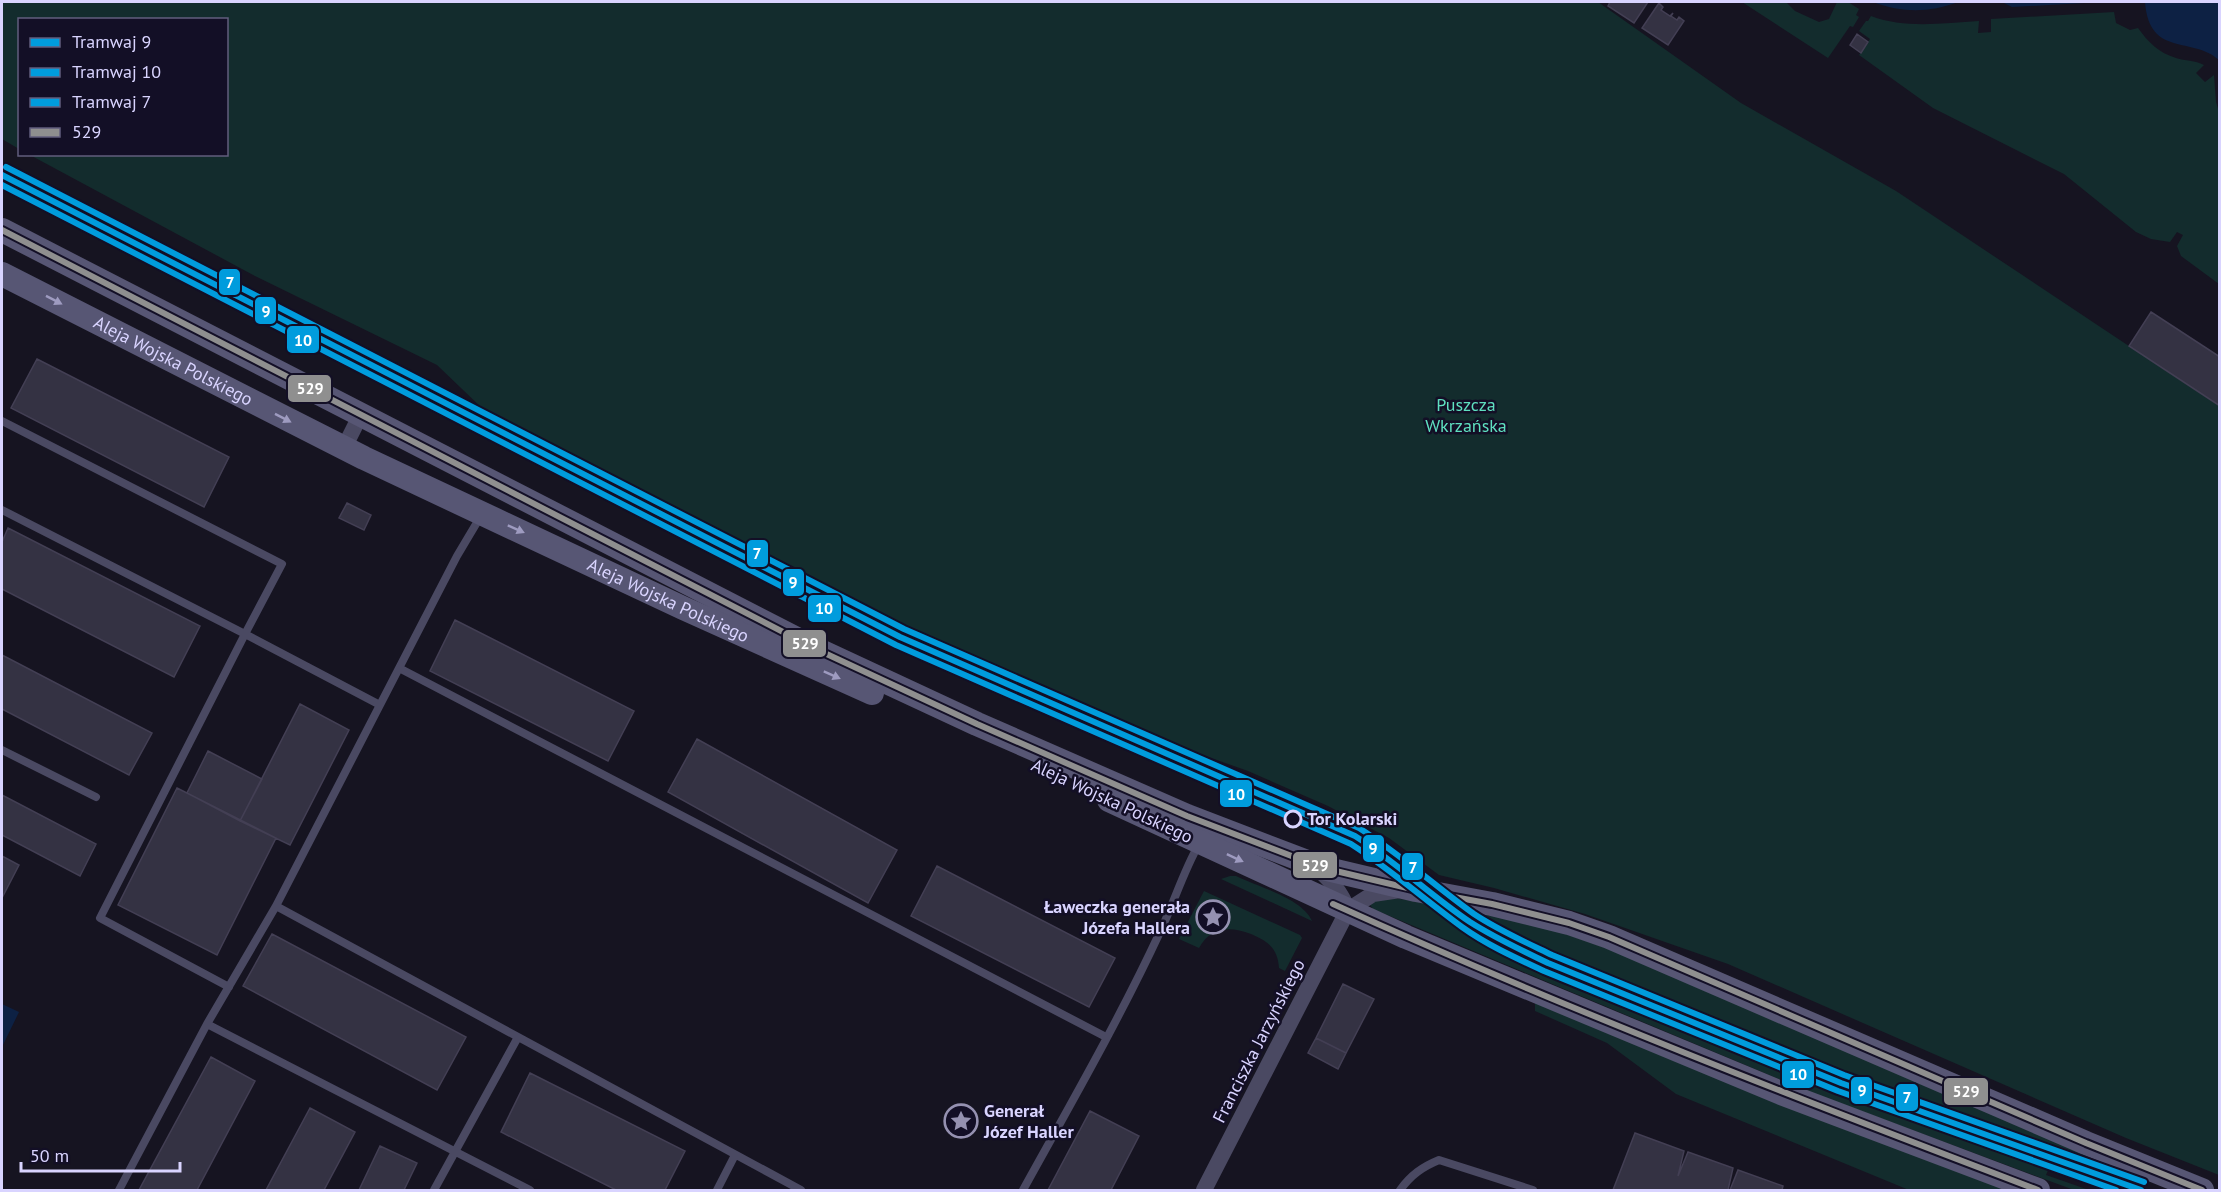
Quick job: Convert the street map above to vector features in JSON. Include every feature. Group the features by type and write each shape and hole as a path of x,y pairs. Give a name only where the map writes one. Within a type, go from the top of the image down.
{"main road":[{"name":"Aleja Wojska Polskiego","path":"2,230 818,650 1204,833 1348,910 1406,937 1770,1088 2038,1191"},
{"name":"Aleja Wojska Polskiego","path":"2,274 344,448 683,608 1204,833 1313,865 1569,923 1618,940 2202,1191"}],"street":[{"path":"344,448 361,414"},
{"path":"482,514 497,485"},
{"name":"Aleja Wojska Polskiego","path":"1313,865 1336,887 1348,910 1373,894 1385,891 1416,890"},
{"name":"Franciszka Jarzyńskiego","path":"1204,1191 1348,910"}],"lane":[{"path":"2,421 282,564 99,918 229,987"},
{"path":"2,510 380,705"},
{"path":"119,1191 207,1024 276,906 457,556 482,514"},
{"path":"399,668 1106,1037"},
{"path":"2,750 96,797"},
{"path":"1023,1191 1161,931 1185,868 1204,833"},
{"path":"276,906 801,1191"},
{"path":"207,1024 530,1191"},
{"path":"434,1191 518,1037"},
{"path":"717,1191 735,1155"},
{"path":"1400,1191 1410,1176 1439,1160 1533,1191"}],"green space":[{"name":"Puszcza Wkrzańska","path":"2,2 1598,2 1741,103 1896,191 2219,406 2219,1175 2126,1138 1728,964 1585,914 1439,875 1389,838 1328,806 1248,771 1127,728 884,619 685,519 485,411 437,365 255,276 32,156 228,156 228,18 18,18 18,148 2,139"},
{"path":"1742,2 1786,2 1795,11 1819,22 1829,19 1837,2 1848,2 1859,9 1856,15 1859,17 1828,58"},
{"path":"2114,12 2116,23 2130,30 2138,28 2164,53 2204,65 2196,73 2205,82 2214,75 2219,112 2219,284 2181,256 2177,246 2183,235 2177,232 2170,242 2151,239 2136,232 2064,174 1933,108 1859,55 1870,39 1859,31 1871,16 1911,24 1979,21 1978,33 1991,32 1991,19"},
{"path":"1236,876 1289,900 1307,913 1312,921 1221,879"},
{"path":"1204,891 1300,935 1302,938 1285,971 1279,968 1277,956 1267,943 1243,931 1228,929 1215,932 1199,948 1179,939"},
{"path":"1382,896 1540,925 1626,955 2107,1166 2105,1171 2055,1155 2046,1175 2089,1190 2074,1190 1810,1092 1373,909 1370,905"},
{"path":"1535,1002 2008,1190 1909,1190 1676,1094 1607,1043 1535,1011"}],"water":[{"path":"1873,2 1958,2 1926,10 1905,10"},
{"path":"2002,2 2102,2 2012,7"},
{"path":"2145,2 2219,2 2219,60 2209,53 2163,39 2148,20"},
{"path":"2,1004 19,1012 2,1047"}],"building":[{"path":"1610,2 1648,2 1634,23 1608,6"},
{"path":"1659,3 1663,7 1661,10 1670,16 1673,13 1671,16 1677,20 1679,17 1684,21 1668,45 1642,28"},
{"path":"1857,34 1868,42 1861,53 1850,45"},
{"path":"2151,312 2220,357 2220,406 2129,346"},
{"path":"37,359 229,457 204,507 11,408"},
{"path":"347,503 371,515 364,530 339,518"},
{"path":"8,528 200,626 174,677 2,589 2,542"},
{"path":"455,620 634,711 608,761 430,671"},
{"path":"2,655 152,733 129,775 2,709"},
{"path":"300,704 349,730 290,845 240,821"},
{"path":"697,739 897,850 868,903 668,792"},
{"path":"208,751 262,779 240,821 187,793"},
{"path":"177,788 276,838 217,955 118,905"},
{"path":"2,795 96,844 80,876 2,835"},
{"path":"2,856 19,865 2,898"},
{"path":"937,866 1115,958 1089,1007 911,916"},
{"path":"272,934 466,1037 437,1090 243,986"},
{"path":"1343,984 1374,999 1346,1053 1316,1038"},
{"path":"1316,1038 1346,1053 1338,1069 1308,1053"},
{"path":"211,1057 255,1081 197,1190 139,1190"},
{"path":"530,1073 685,1151 665,1190 616,1190 501,1132"},
{"path":"310,1108 355,1132 324,1190 266,1190"},
{"path":"1090,1111 1139,1136 1111,1190 1048,1190"},
{"path":"1635,1133 1684,1151 1678,1176 1688,1152 1733,1168 1728,1190 1613,1190"},
{"path":"380,1146 417,1163 404,1190 359,1190"},
{"path":"1738,1170 1783,1186 1782,1190 1730,1190"}],"tram line":[{"name":"7","path":"6,167 904,629 1359,828 1389,848 1474,914 1502,931 1552,955 1844,1075 2144,1182"},
{"name":"9","path":"2,175 900,637 1355,836 1470,922 1548,963 1841,1083 2141,1190"},
{"name":"10","path":"2,185 896,645 1351,844 1472,934 1544,971 1838,1091 2116,1190"}],"transit line":[{"name":"529","path":"2,230 818,650 977,724 1187,816 1323,868 1416,890 1492,904 1569,923 1609,937 2086,1143 2202,1190"},
{"name":"529","path":"1333,904 1507,980 1683,1052 2038,1190"}],"place":[{"name":"Tor Kolarski","path":"1293,819"},
{"name":"Ławeczka generała Józefa Hallera","path":"1213,917"},
{"name":"Generał Józef Haller","path":"961,1121"}]}
